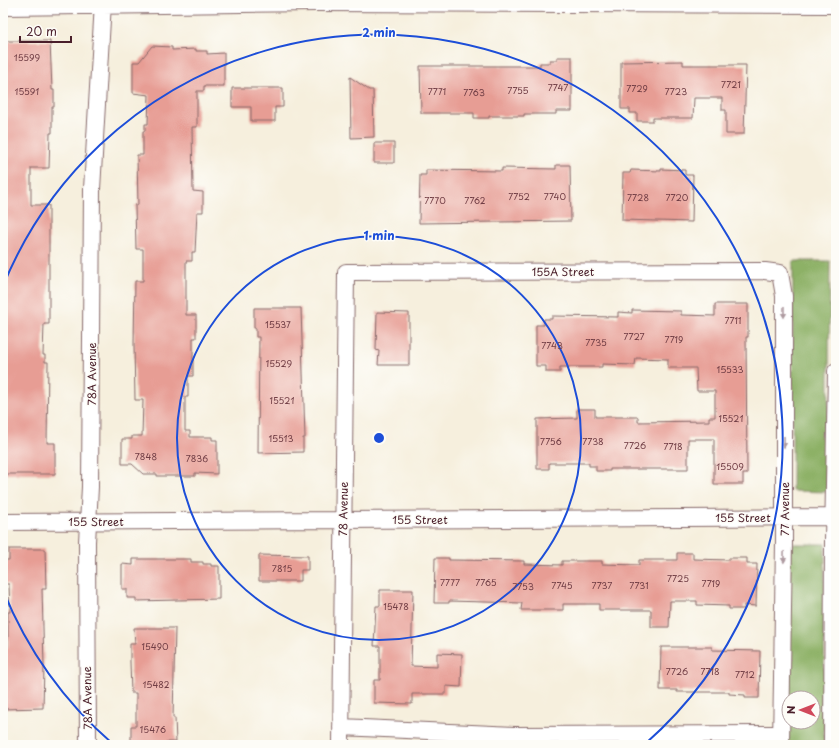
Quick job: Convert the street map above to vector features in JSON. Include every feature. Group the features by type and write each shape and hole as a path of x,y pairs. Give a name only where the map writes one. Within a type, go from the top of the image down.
{"street":[{"path":"3,7 103,4 448,3 836,5"},
{"name":"78A Avenue","path":"88,745 87,521 90,487 92,189 103,4"},
{"name":"155A Street","path":"346,272 766,271 780,273"},
{"name":"78 Avenue","path":"341,745 346,272"},
{"name":"77 Avenue","path":"780,273 784,296 784,518 781,739"},
{"path":"832,745 836,371"},
{"name":"155 Street","path":"3,522 835,517"},
{"path":"341,727 515,735 781,739"}],"green space":[{"path":"793,261 830,261 828,492 792,491"},
{"path":"789,544 825,544 824,745 788,745 788,730 821,730 821,690 788,690"}],"building":[{"path":"3,41 50,41 54,107 52,107 52,133 50,133 49,168 31,168 31,205 49,205 49,324 44,324 43,355 45,355 45,362 48,362 47,443 55,443 55,474 3,474"},
{"path":"152,46 172,47 172,50 196,49 196,51 207,51 207,54 224,53 224,86 204,86 204,91 197,91 197,127 192,127 193,191 203,192 203,212 197,212 195,252 192,252 192,261 186,261 186,315 196,315 196,338 193,338 193,376 188,376 188,397 185,397 185,431 190,431 190,437 212,437 212,440 217,440 217,474 195,473 195,476 157,476 157,474 143,474 132,464 122,464 122,439 132,439 132,436 142,436 143,400 135,400 134,344 135,281 143,281 143,249 136,249 135,205 138,205 137,155 143,155 143,131 145,131 145,124 148,124 149,95 133,93 133,62 139,62"},
{"path":"557,57 572,57 572,111 556,111 556,114 524,114 524,116 489,116 489,118 474,118 474,113 421,113 420,66 540,66 540,63 550,63 550,60 557,60"},
{"path":"683,61 683,65 746,65 744,134 726,134 726,110 722,110 722,98 694,98 693,118 653,118 653,121 637,121 637,113 630,113 630,109 621,109 621,62"},
{"path":"350,77 369,90 373,90 374,137 351,138"},
{"path":"232,88 283,88 283,107 275,107 275,121 251,121 251,107 232,107"},
{"path":"374,143 394,143 394,163 374,163"},
{"path":"556,165 570,165 571,221 419,223 420,175 426,175 426,170 502,171 502,168 556,169"},
{"path":"661,169 685,170 685,175 693,175 692,222 622,220 623,173 630,173 631,170 661,171"},
{"path":"715,304 748,304 748,337 746,337 747,474 743,474 743,484 714,484 714,439 688,439 688,469 610,469 610,471 596,471 596,466 589,466 589,463 549,463 549,469 537,469 537,419 577,418 577,409 595,409 595,417 638,417 638,422 709,421 709,417 715,417 715,391 697,391 696,368 668,368 668,359 636,358 635,365 602,364 602,367 560,367 560,372 546,372 546,366 536,366 536,325 544,325 544,319 552,319 552,316 618,317 618,312 632,313 632,310 681,311 681,315 715,316"},
{"path":"254,308 301,308 305,438 303,438 303,452 258,453 259,337 256,337 256,328 254,328"},
{"path":"377,312 409,313 409,365 378,365 379,351 376,350"},
{"path":"9,549 45,549 46,589 42,589 44,666 43,708 3,709 3,647 8,647 8,612 10,612 9,584 3,584 3,560 9,560"},
{"path":"677,553 693,553 693,559 729,560 729,558 747,558 747,564 757,564 756,606 744,605 744,609 729,609 729,606 697,605 697,601 670,601 669,627 651,627 651,610 599,610 599,604 563,604 563,610 521,610 522,603 449,601 449,603 434,603 435,558 449,558 449,560 524,561 524,564 562,565 562,561 602,561 602,564 639,565 639,560 677,560"},
{"path":"259,555 308,556 308,570 301,570 301,581 259,581"},
{"path":"133,559 191,559 191,562 203,562 203,564 211,564 211,566 219,566 219,599 136,601 136,598 127,598 127,589 122,589 122,564 133,565"},
{"path":"380,590 413,590 411,666 437,667 437,653 462,654 461,687 446,686 446,694 412,694 412,704 374,703 374,680 380,680 380,646 374,646 376,606 380,606"},
{"path":"134,628 175,628 173,718 175,718 176,742 166,742 166,745 131,745 131,726 136,726 136,693 131,693 130,662 130,644 135,644"},
{"path":"661,647 712,647 712,650 760,651 759,698 745,698 745,695 729,694 729,692 677,692 677,690 660,690"}]}
